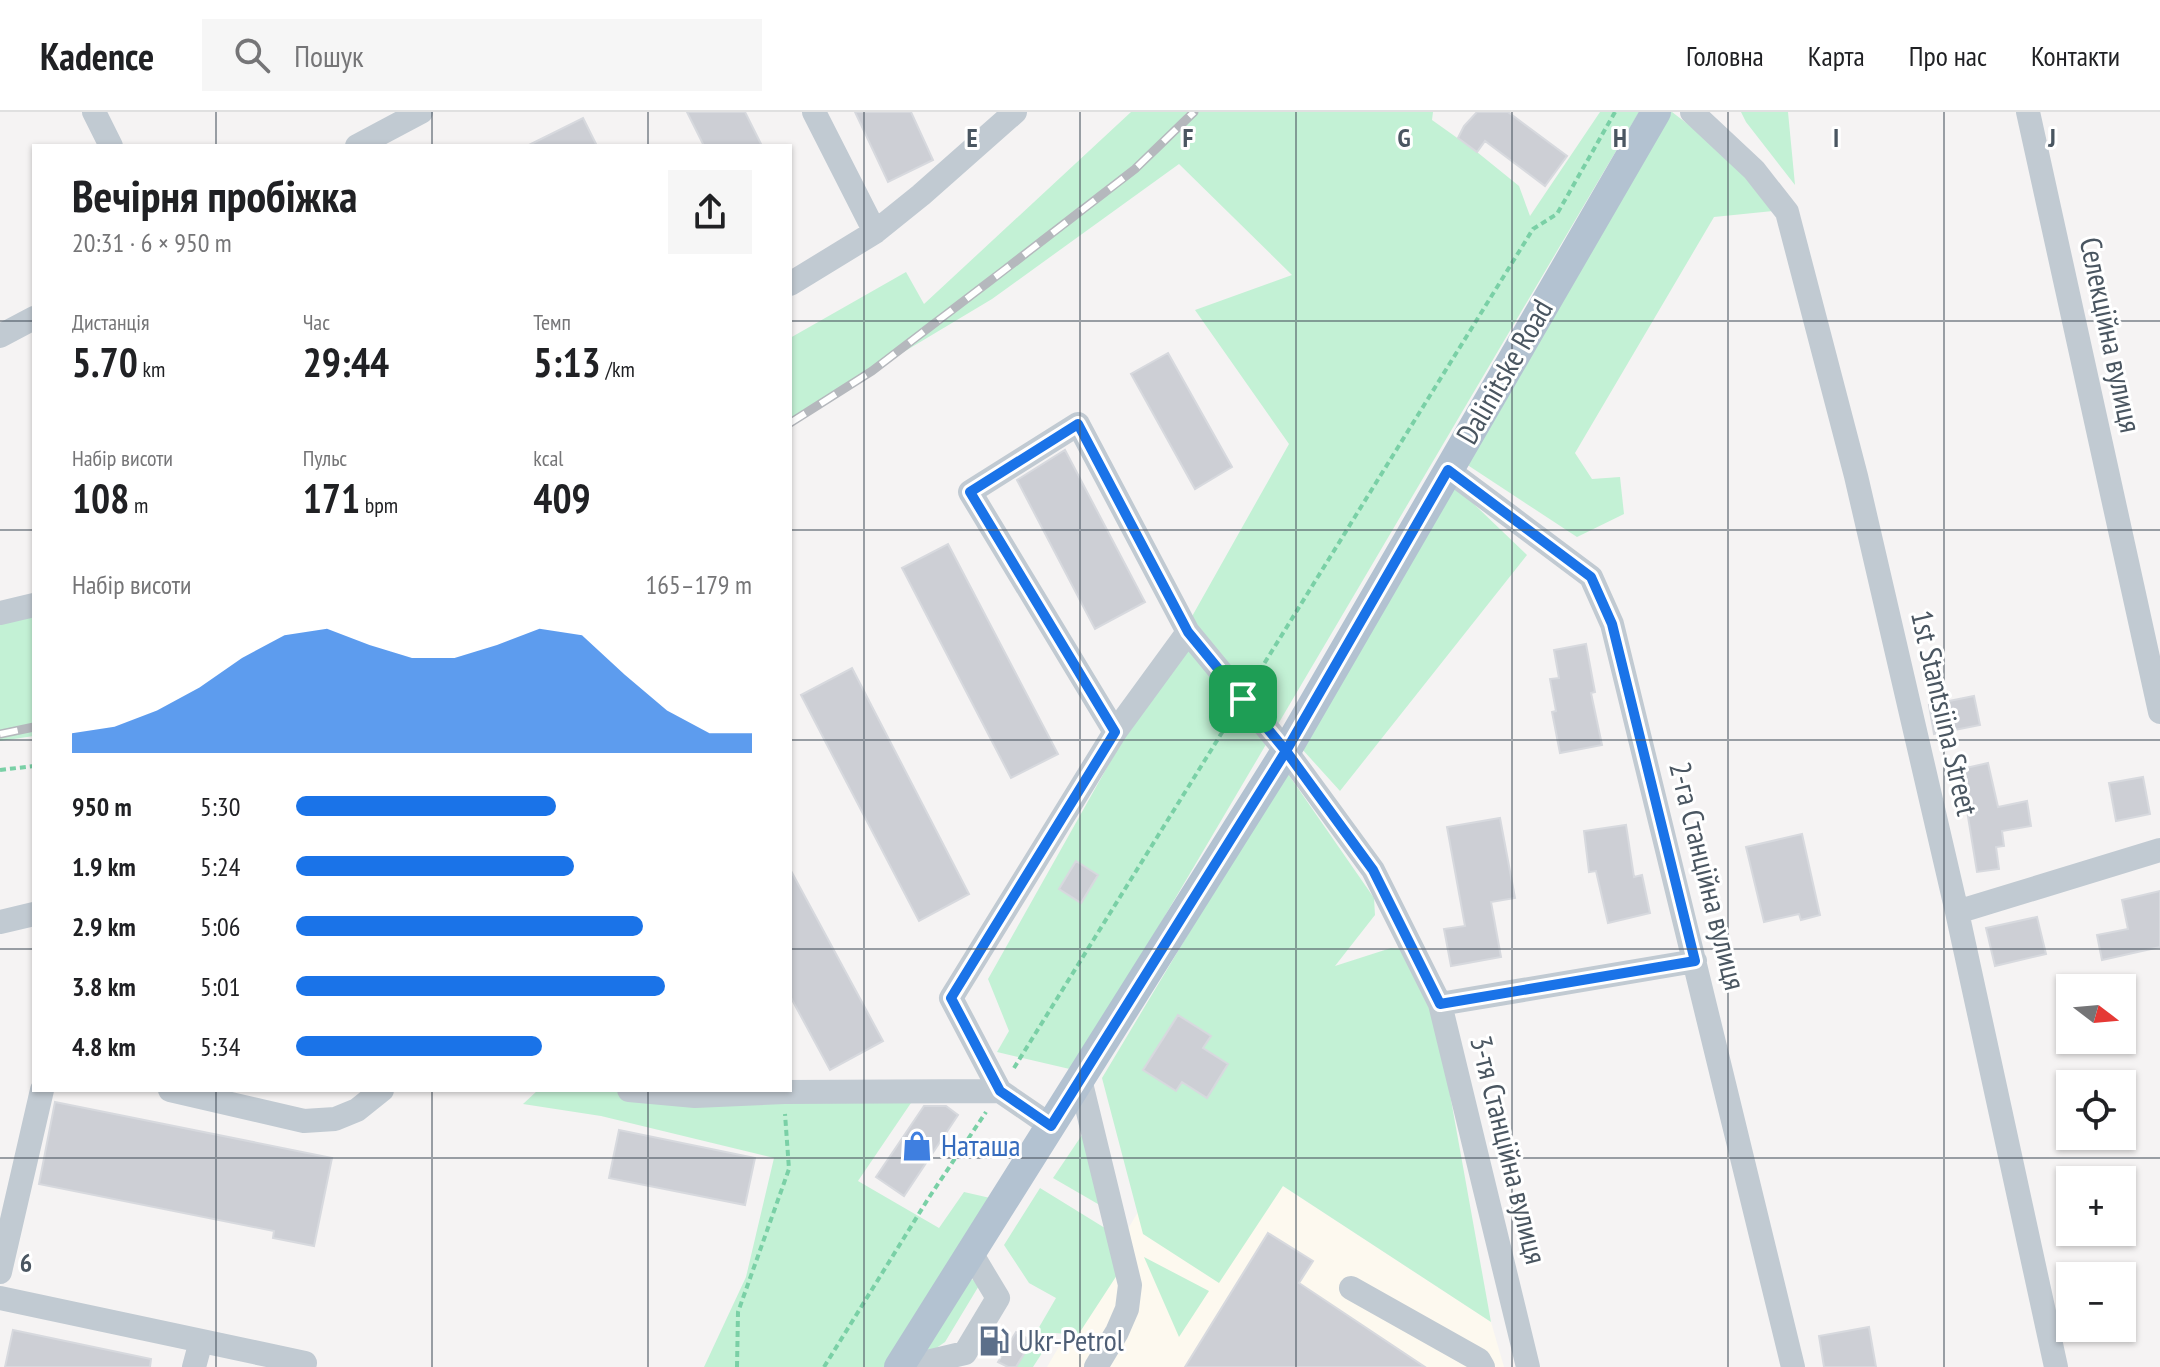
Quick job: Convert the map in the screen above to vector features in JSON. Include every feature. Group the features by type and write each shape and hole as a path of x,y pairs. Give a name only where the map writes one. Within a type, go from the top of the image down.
{"main road":[{"name":"Dalinitske Road","path":"899,1367 1286,751 1656,112"}],"street":[{"path":"94,112 110,144"},
{"path":"361,144 421,112"},
{"path":"814,112 875,232"},
{"path":"792,283 875,232 1015,112"},
{"name":"1st Stantsiina Street","path":"1692,112 1754,170 1787,212 1856,476 1957,912 2056,1367"},
{"name":"Селекційна вулиця","path":"2028,112 2160,712"},
{"path":"0,336 32,319"},
{"name":"3-тя Станційна вулиця","path":"1115,732 970,492 1078,424 1188,632 1286,751 1373,870 1440,1004 1528,1367"},
{"name":"2-га Станційна вулиця","path":"1448,470 1591,577 1612,624 1793,1367"},
{"path":"0,613 32,605"},
{"path":"1051,1126 1000,1091 951,998 1115,732 1188,632"},
{"path":"1957,912 2160,850"},
{"path":"0,922 32,914"},
{"path":"1440,1004 1695,961"},
{"path":"1080,1079 1130,1285 1127,1309 1096,1367"},
{"path":"792,1092 1000,1091"},
{"path":"0,1272 42,1092"},
{"path":"179,1092 304,1121 335,1119 357,1110 380,1092"},
{"path":"651,1092 695,1096 784,1092"},
{"path":"906,1367 965,1353 998,1298 971,1253"},
{"path":"1351,1288 1479,1360 1483,1367"},
{"path":"0,1298 305,1363"},
{"path":"194,1367 201,1341"}],"path":[{"path":"824,1367 928,1199 1000,1091 1533,229 1557,214 1615,112"},
{"path":"0,770 32,766"},
{"path":"737,1367 738,1312 789,1169 784,1092"}],"shaded area":[{"path":"1189,1125 1491,1322 1504,1367 1047,1367"}],"green space":[{"path":"1131,112 1433,112 1432,120 1519,186 1530,216 1600,112 1639,112 1074,1070 997,1052 1009,1031 988,979 1289,444 1195,310 1292,275 1179,164 992,299 792,419 792,337 906,272 924,304"},
{"path":"1668,112 1753,174 1773,211 1714,217 1575,453 1592,479 1620,477 1624,514 1577,537 1466,464"},
{"path":"1741,112 1788,112 1795,185 1746,122"},
{"path":"1452,483 1527,555 1340,791 1302,749"},
{"path":"32,606 32,736 0,741 0,614"},
{"path":"1286,771 1374,898 1375,915 1335,966 1391,948 1424,950 1491,1322 1283,1186 1219,1283 1143,1234 1102,1078"},
{"path":"536,1092 618,1092 708,1106 915,1097 858,1181 939,1228 964,1192 999,1200 892,1367 704,1367 746,1277 774,1158 601,1116 523,1104"},
{"path":"1088,1126 1110,1211 1053,1178"},
{"path":"1040,1188 1113,1233 1119,1272 1078,1335 1055,1333 1033,1367 1016,1367 1056,1298 1029,1283 1004,1245"},
{"path":"1144,1257 1209,1291 1179,1337"},
{"path":"983,1279 945,1342 929,1353 920,1348 964,1280"}],"building":[{"path":"687,112 745,112 761,144 703,144"},
{"path":"855,112 911,112 933,160 888,182"},
{"path":"1477,112 1508,112 1567,156 1545,186 1485,141 1477,152 1458,138"},
{"path":"583,118 596,144 531,144"},
{"path":"1168,353 1232,467 1195,489 1131,374"},
{"path":"1065,450 1145,602 1095,629 1017,480"},
{"path":"948,544 1058,754 1011,778 902,568"},
{"path":"1586,644 1595,692 1591,693 1602,745 1560,753 1552,712 1556,711 1550,679 1559,678 1554,650"},
{"path":"852,668 969,894 919,921 801,695"},
{"path":"1974,696 1980,725 1934,734 1929,705"},
{"path":"1988,763 1998,807 2027,801 2031,826 2002,831 2004,846 1996,847 1999,869 1977,872 1964,792 1957,770"},
{"path":"2143,777 2150,814 2116,821 2109,783"},
{"path":"1500,818 1515,898 1491,902 1501,957 1451,966 1444,929 1465,926 1447,827"},
{"path":"1626,825 1634,877 1642,875 1650,913 1608,923 1596,871 1589,872 1584,831"},
{"path":"1802,834 1820,915 1801,920 1799,914 1764,922 1746,847"},
{"path":"1076,861 1098,875 1081,903 1059,889"},
{"path":"792,873 883,1041 830,1070 792,1000"},
{"path":"2160,891 2160,947 2102,960 2097,935 2128,929 2122,900"},
{"path":"2037,917 2046,954 1995,966 1986,928"},
{"path":"1178,1015 1211,1036 1203,1048 1228,1064 1207,1098 1182,1082 1176,1091 1143,1070"},
{"path":"55,1102 332,1158 314,1246 273,1238 274,1231 39,1184"},
{"name":"Наташа","path":"924,1106 946,1106 958,1115 904,1196 876,1177"},
{"path":"619,1130 755,1158 745,1205 609,1178"},
{"path":"1268,1233 1313,1261 1299,1283 1425,1367 1185,1367"},
{"path":"1869,1327 1876,1367 1824,1367 1819,1336"},
{"path":"13,1330 151,1359 150,1367 5,1367"},
{"path":"1016,1332 1032,1341 1016,1367 1008,1367 998,1362"}],"railway":[{"path":"792,422 872,371 1003,271 1135,169 1194,112"},
{"path":"0,734 32,727"}],"place":[{"name":"Наташа","path":"917,1146"},
{"name":"Ukr-Petrol","path":"994,1341"}],"route":[{"path":"1243,699 1188,632 1078,424 970,492 1115,732 951,998 1000,1091 1051,1126 1286,751 1373,870 1440,1004 1695,961 1612,624 1591,577 1448,470 1286,751 1243,699"}]}
